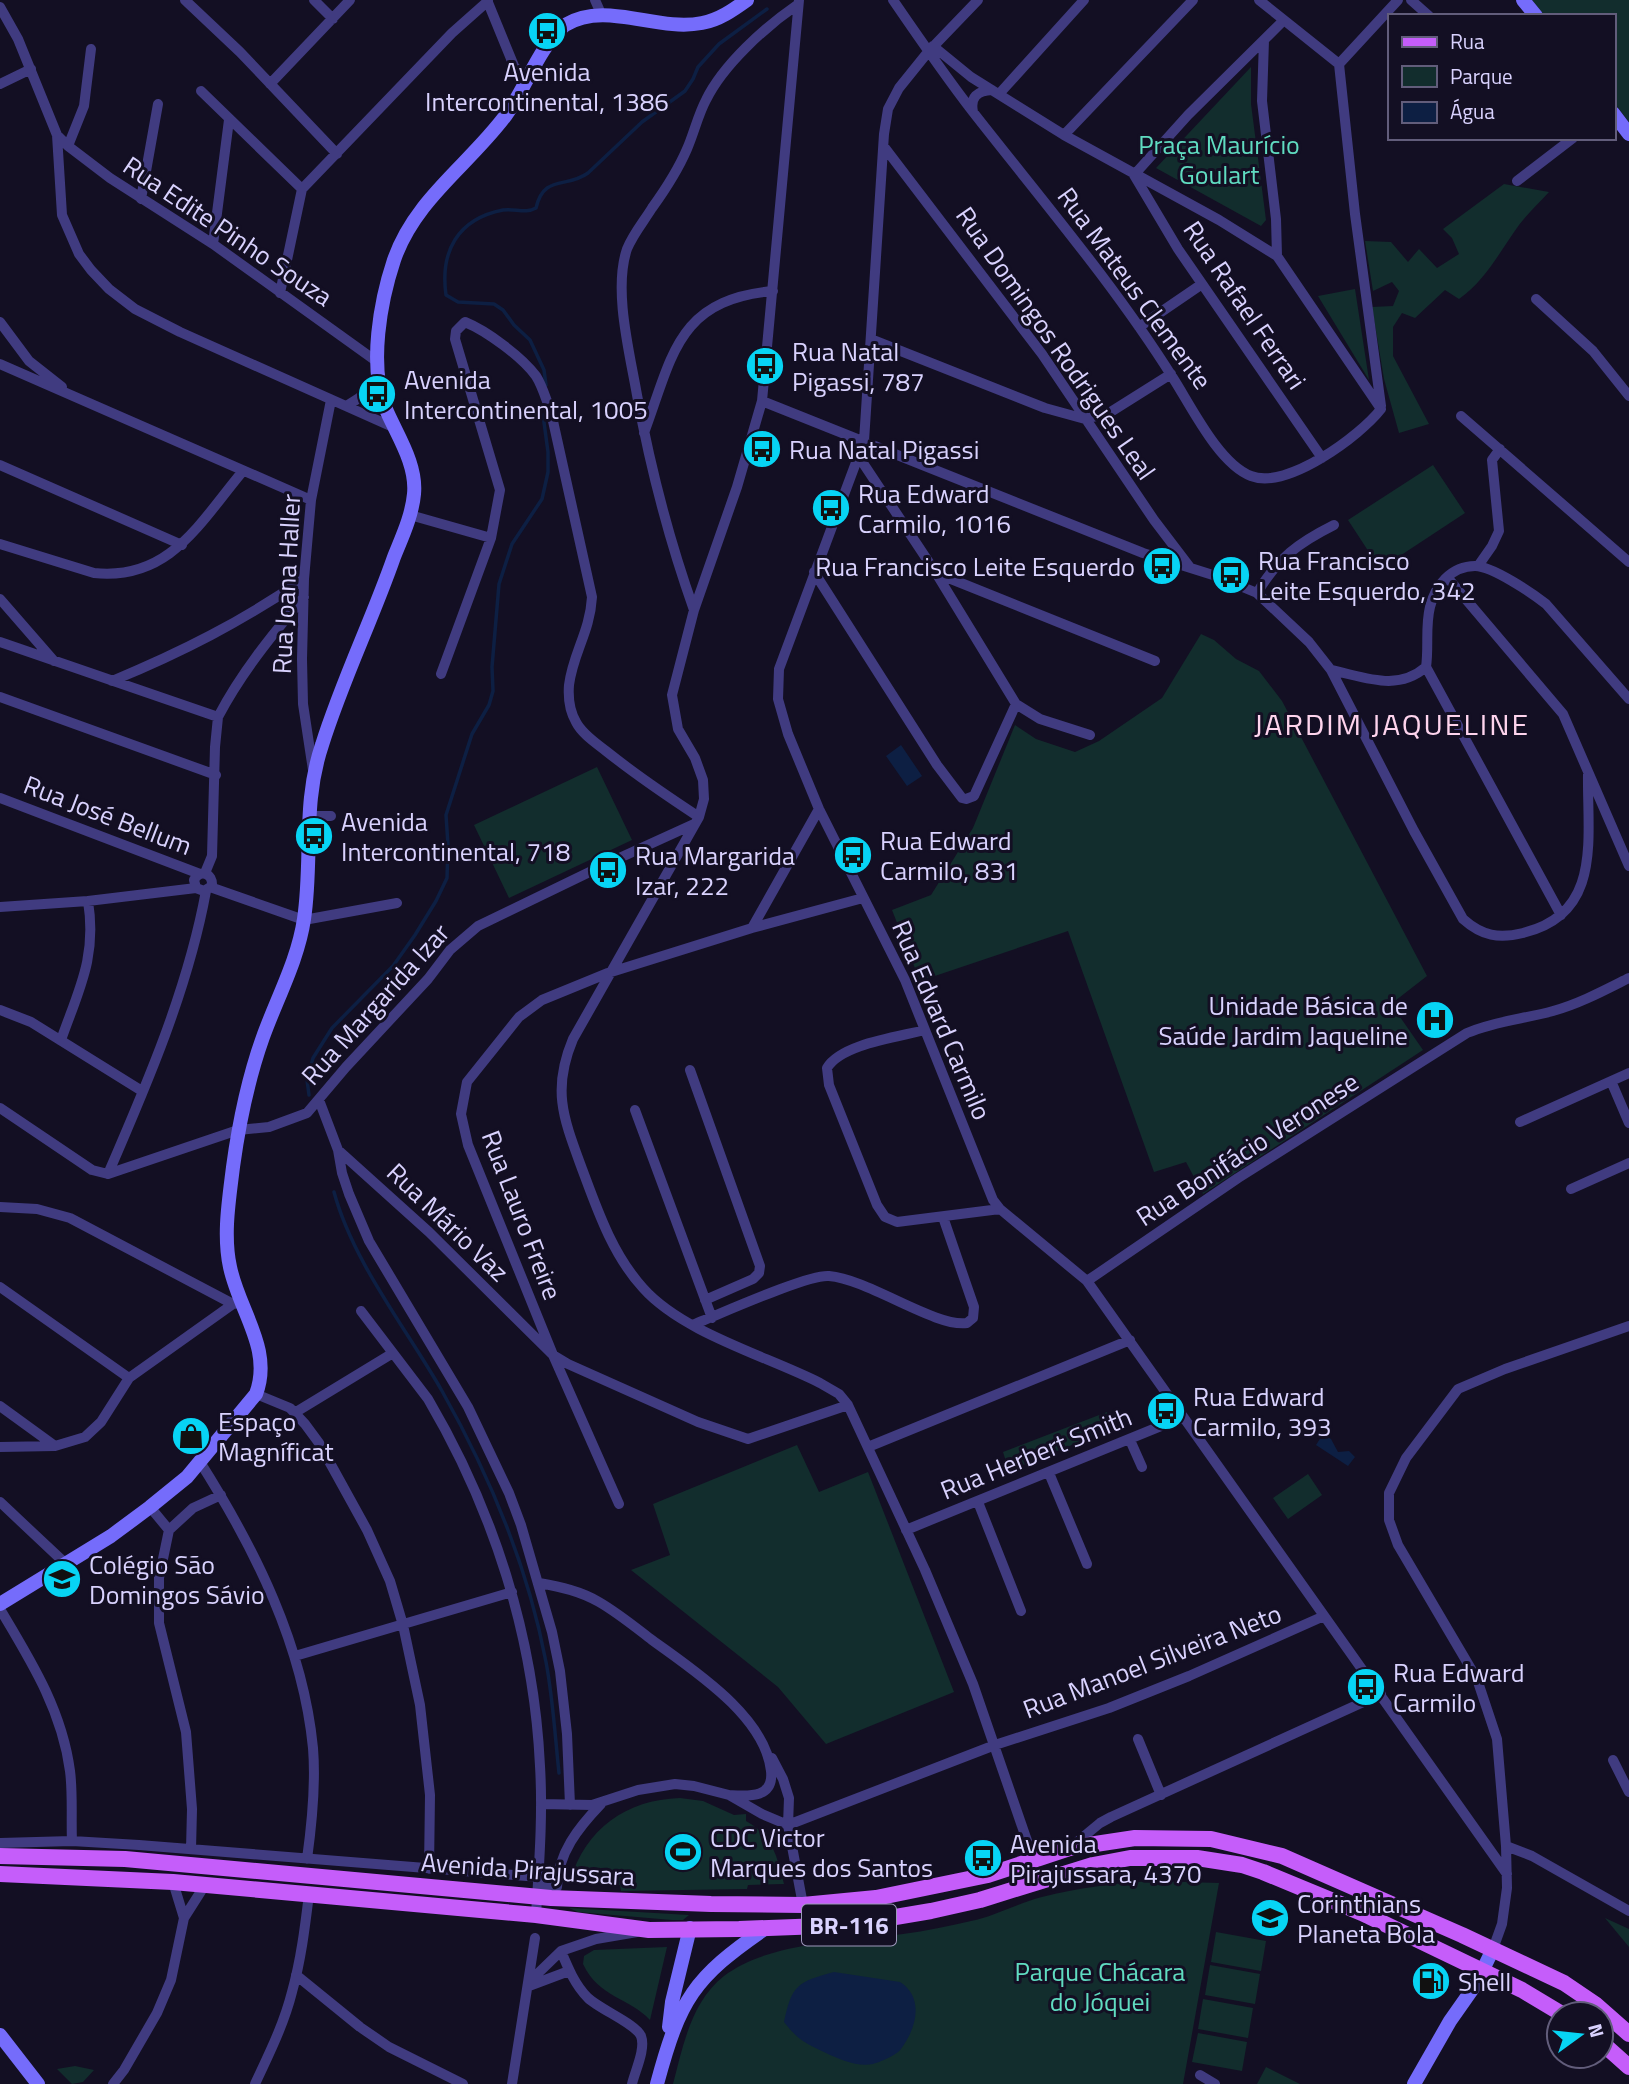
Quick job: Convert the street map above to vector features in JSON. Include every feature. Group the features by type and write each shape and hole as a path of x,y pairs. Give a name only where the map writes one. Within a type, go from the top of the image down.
{"main road":[{"name":"Avenida Pirajussara","path":"0,1856 125,1859 538,1886 711,1904 803,1905 876,1898 988,1875 1070,1848 1135,1838 1211,1839 1282,1856 1319,1870 1493,1949 1564,1983 1595,2004 1629,2034"},
{"name":"Avenida Pirajussara","path":"0,1874 173,1882 536,1914 649,1930 848,1925 980,1900 1070,1870 1130,1858 1197,1858 1263,1872 1362,1913 1545,2004"},
{"path":"1263,1872 1290,1876 1316,1886 1322,1877 1319,1870"},
{"name":"BR-116","path":"690,1928 714,1913 803,1905"},
{"path":"1615,2054 1629,2067"}],"street":[{"path":"185,0 210,21 337,154"},
{"path":"314,0 333,19"},
{"path":"270,84 350,0"},
{"path":"72,1841 71,1775 63,1734 46,1686 0,1607 111,1536 187,1477 256,1395 261,1372 260,1352 237,1303 227,1240 238,1130 255,1059 293,961 304,920 308,816 313,772 410,515 414,494 412,471 387,412 376,361 388,281 400,242 427,200 507,114 556,34 580,15 597,5 678,25 701,23 720,18 747,0"},
{"name":"Rua Mateus Clemente","path":"893,0 974,113 1139,327 1219,448 1238,469 1261,479 1286,476 1322,457 1367,424 1381,409"},
{"name":"Rua Edvard Carmilo","path":"978,0 930,49 892,98 886,121 864,441 779,669 777,689 788,734 819,809 905,980 978,1164 1000,1209 1087,1281 1507,1874"},
{"path":"974,113 973,99 980,92 995,92 1084,0"},
{"path":"1064,135 1193,0"},
{"path":"1259,0 1339,64 1353,201 1381,409"},
{"path":"1339,64 1398,0"},
{"path":"1411,0 1427,14"},
{"path":"1523,0 1534,14"},
{"path":"280,293 302,189 452,33 487,1 514,66 526,80"},
{"path":"798,3 762,401 744,465 694,610 672,695 678,729 695,758 703,780 704,799 696,820 573,1038 563,1065 560,1090 566,1124 597,1210 624,1262 645,1290 660,1304 692,1325 820,1383 839,1394 848,1405 974,1684 1034,1861"},
{"path":"694,610 659,499 643,435 625,330 622,285 627,249 682,160 699,114 717,80 779,18 798,3"},
{"path":"0,7 18,39 57,135 61,205 69,234 85,262 109,289 135,309 180,332 395,428"},
{"path":"1134,175 1188,115 1284,20"},
{"path":"1264,40 1262,102 1276,219 1277,256"},
{"path":"68,146 84,106 91,49"},
{"path":"930,49 1064,135 1209,214 1277,256 1381,409"},
{"path":"0,84 31,69"},
{"path":"201,91 302,189"},
{"path":"141,199 158,104"},
{"path":"1615,116 1629,134"},
{"path":"213,244 229,120"},
{"name":"Rua Edite Pinho Souza","path":"57,135 141,199 213,244 376,361"},
{"path":"1517,181 1570,140"},
{"name":"Rua Domingos Rodrigues Leal","path":"885,148 1033,343 1146,509 1189,566"},
{"name":"Rua Rafael Ferrari","path":"1134,175 1202,284 1322,457"},
{"path":"1139,327 1202,284"},
{"path":"643,435 684,333 695,320 705,311 734,298 773,291"},
{"path":"1536,299 1593,351 1629,396"},
{"path":"0,322 29,360 72,395"},
{"path":"441,674 491,538 500,499 499,483 455,339 456,331 462,322 468,322 527,366 541,385 551,412 592,597 588,628 577,655 569,688 568,700 577,724 587,736 696,820"},
{"path":"873,340 1045,408 1085,419 1109,413 1171,374"},
{"path":"0,364 311,500"},
{"path":"348,405 378,379"},
{"name":"Rua Joana Haller","path":"313,772 303,704 304,579 311,500 331,400"},
{"path":"762,401 1143,553 1189,566 1257,593 1309,642 1331,670 1463,919 1487,935 1507,937 1534,931 1561,915 1574,902 1581,890 1586,871 1588,774"},
{"path":"369,416 387,412"},
{"path":"1461,416 1629,562"},
{"path":"1478,566 1499,531 1492,460 1500,449"},
{"path":"859,457 936,573 1016,704 1040,719 1090,735"},
{"path":"0,465 182,545"},
{"path":"0,544 77,570 109,575 133,572 156,564 182,545 243,471"},
{"path":"410,515 491,538"},
{"path":"1257,593 1267,576 1288,552 1334,525"},
{"path":"1561,915 1426,667 1430,607 1435,591 1441,582 1459,570 1478,566 1532,593 1546,604 1629,699"},
{"path":"814,572 937,765 962,798 974,796 1016,704"},
{"path":"936,573 1155,661"},
{"path":"1447,577 1563,714 1629,866"},
{"path":"112,681 203,640 259,609 304,579"},
{"path":"204,889 194,880 202,874 212,856 218,717 231,691 304,597"},
{"path":"0,599 56,663"},
{"path":"0,642 218,717"},
{"path":"1331,670 1391,682 1415,676 1426,667"},
{"path":"0,697 216,775"},
{"name":"Rua José Bellum","path":"0,798 202,874"},
{"path":"752,928 819,809"},
{"path":"308,816 331,816"},
{"name":"Rua Margarida Izar","path":"108,1174 238,1130 269,1127 307,1113 428,979 450,950 478,926 696,820"},
{"path":"1588,831 1610,824"},
{"path":"0,1108 92,1170 108,1174 179,992 201,918 204,889"},
{"path":"3,905 88,901 204,889 304,920 397,903"},
{"name":"Rua Lauro Freire","path":"619,1504 553,1355 468,1145 461,1114 467,1082 524,1012 542,1000 608,973 752,928 863,898"},
{"path":"61,1040 90,958 92,938 88,901"},
{"name":"Rua Bonifácio Veronese","path":"1087,1281 1246,1172 1467,1033 1485,1026 1557,1010 1629,978"},
{"path":"0,1010 31,1022 142,1091"},
{"path":"925,1030 850,1050 827,1068 827,1076 881,1213 897,1222 1000,1209"},
{"path":"690,1070 760,1266 759,1273 753,1279 705,1300"},
{"path":"1520,1122 1629,1073"},
{"path":"1611,1081 1629,1123"},
{"path":"319,1100 338,1150 349,1194 369,1241 449,1374 509,1493 539,1583 560,1671 567,1734 570,1805"},
{"path":"635,1110 712,1318"},
{"name":"Rua Mário Vaz","path":"338,1150 429,1233 553,1355 698,1422 748,1439 848,1405"},
{"path":"1571,1189 1629,1163"},
{"path":"0,1208 37,1209 70,1218 237,1303"},
{"path":"692,1325 812,1279 828,1276 877,1291 949,1321 967,1323 973,1318 974,1307 943,1217"},
{"path":"0,1287 129,1378"},
{"path":"0,1447 55,1446 75,1442 95,1429 129,1378 237,1303"},
{"path":"361,1311 428,1399 453,1443 492,1529 512,1592 529,1668 536,1716 541,1804 536,1914"},
{"path":"1414,2084 1493,1949 1506,1906 1506,1846 1497,1739 1477,1679 1398,1545 1389,1520 1389,1493 1406,1458 1458,1388 1629,1326"},
{"path":"868,1447 1130,1340"},
{"path":"296,1412 393,1353"},
{"path":"256,1395 296,1412 319,1443 368,1531 390,1581 403,1625 420,1705 430,1795 429,1869"},
{"path":"0,1406 55,1446"},
{"name":"Rua Herbert Smith","path":"906,1530 1183,1417"},
{"path":"1130,1440 1142,1467"},
{"path":"200,1462 221,1495 264,1578 295,1656 313,1750 313,1820 307,1859"},
{"path":"1049,1473 1087,1564"},
{"path":"191,1849 192,1809 186,1732 161,1637 159,1578 169,1530 193,1508 221,1495"},
{"path":"0,1502 66,1564"},
{"path":"978,1502 1021,1611"},
{"path":"150,1507 169,1530"},
{"path":"539,1583 573,1589 601,1603 720,1692 752,1728 783,1779 789,1798 788,1825 803,1905"},
{"path":"295,1656 512,1592"},
{"name":"Rua Manoel Silveira Neto","path":"788,1825 995,1745 1154,1690 1324,1616"},
{"path":"1070,1848 1100,1823 1381,1694"},
{"path":"1138,1739 1161,1795"},
{"path":"541,1804 601,1804 629,1792 659,1785 694,1786 729,1795 755,1796 766,1790 772,1776 767,1749"},
{"path":"1613,1760 1629,1793"},
{"path":"729,1795 788,1825"},
{"path":"538,1886 556,1887 567,1846 578,1828 601,1804"},
{"name":"Avenida Pirajussara","path":"0,1843 72,1841 191,1849 429,1869 538,1886"},
{"path":"1506,1846 1532,1856 1629,1912"},
{"path":"173,1882 184,1917"},
{"path":"113,2084 142,2041 161,2002 171,1980 184,1917 205,1885"},
{"path":"255,2084 283,2021 296,1975 309,1894"},
{"name":"BR-116","path":"666,2053 672,2003 690,1928"},
{"name":"BR-116","path":"657,2084 676,2022 686,2001 700,1981 724,1958 766,1928"},
{"path":"529,1984 561,1951 596,1939 649,1930"},
{"path":"512,2084 535,1938"},
{"path":"561,1951 569,1971 589,1998 614,2017 631,2025 642,2038 632,2084"},
{"path":"529,1984 569,1971"},
{"path":"296,1975 389,2047 463,2084"},
{"path":"0,2035 38,2084"},
{"path":"1200,2075 1215,2084"}],"green space":[{"path":"1532,0 1629,0 1629,122 1615,104 1615,14 1543,14"},
{"name":"Praça Maurício Goulart","path":"1251,67 1251,104 1266,220 1261,226 1156,168"},
{"path":"1504,184 1549,192 1522,221 1485,274 1469,291 1459,299 1445,290 1415,318 1402,313 1393,327 1393,356 1429,424 1399,433 1384,379 1372,307 1393,306 1399,291 1392,282 1373,291 1365,241 1391,242 1408,262 1419,249 1437,268 1459,254 1452,238 1443,229"},
{"path":"1355,289 1369,380 1318,296"},
{"path":"1433,465 1465,513 1380,569 1348,520"},
{"path":"1201,634 1214,640 1236,659 1259,671 1282,701 1427,976 1391,1004 1423,1050 1203,1194 1186,1162 1154,1172 1068,931 920,981 892,910 931,895 973,828 1015,725 1036,739 1075,752 1099,741 1162,698"},
{"path":"597,767 632,840 509,898 474,825"},
{"path":"1107,1412 1113,1428 1009,1471 1003,1452"},
{"path":"797,1445 819,1492 868,1472 954,1692 826,1744 778,1687 631,1570 670,1555 653,1504"},
{"path":"1308,1474 1322,1495 1288,1519 1273,1498"},
{"name":"CDC Victor Marques dos Santos","path":"680,1798 703,1801 734,1815 746,1814 746,1821 768,1840 779,1864 784,1884 748,1885 747,1889 621,1891 620,1885 570,1881 586,1846 611,1820 642,1804"},
{"name":"Parque Chácara do Jóquei","path":"1152,1881 1219,1883 1183,2084 673,2084 690,2026 704,1998 724,1976 743,1964 786,1949 912,1933 963,1923 1069,1891"},
{"path":"569,1908 689,1915 683,1920 672,1920 578,1912"},
{"path":"1605,1918 1629,1929 1629,1947"},
{"path":"1216,1932 1266,1941 1261,1971 1211,1962"},
{"path":"667,1947 650,2020 597,1984 583,1964 584,1956 594,1950"},
{"path":"1210,1965 1260,1974 1255,2004 1205,1995"},
{"path":"1203,1999 1253,2008 1248,2038 1198,2029"},
{"path":"1198,2033 1247,2042 1242,2071 1192,2062"},
{"path":"75,2066 94,2070 83,2082 72,2084 57,2069"},
{"path":"1266,2067 1300,2084 1257,2084"}],"water":[{"path":"901,745 922,776 907,786 886,756"},
{"path":"1323,1434 1331,1439 1338,1452 1349,1451 1355,1457 1348,1466 1316,1445"},
{"path":"834,1972 900,1982 908,1989 913,1996 916,2014 911,2032 899,2051 873,2064 849,2062 807,2044 784,2022 790,2000 798,1987 804,1982"}],"waterway":[{"path":"546,385 544,370 530,340 503,310 494,304 458,302 446,295 446,265 455,240 474,221 487,214 503,210 532,210 536,208 544,190 550,186 580,178 588,173 642,122 685,91 698,67 719,44 767,9"},
{"path":"309,1095 307,1080 313,1058 332,1028 393,966 436,901 447,878 446,815 472,734 489,705 493,691 492,667 499,584 512,544 542,499 548,472 543,415"},
{"path":"334,1192 354,1244 460,1423 505,1523 529,1592 546,1662 559,1773"}],"place":[{"name":"Avenida Intercontinental, 1386","path":"547,31"},
{"name":"Rua Natal Pigassi, 787","path":"765,366"},
{"name":"Avenida Intercontinental, 1005","path":"377,394"},
{"name":"Rua Natal Pigassi","path":"762,449"},
{"name":"Rua Edward Carmilo, 1016","path":"831,508"},
{"name":"Rua Francisco Leite Esquerdo","path":"1162,566"},
{"name":"Rua Francisco Leite Esquerdo, 342","path":"1231,575"},
{"name":"Avenida Intercontinental, 718","path":"314,836"},
{"name":"Rua Edward Carmilo, 831","path":"853,855"},
{"name":"Rua Margarida Izar, 222","path":"608,870"},
{"name":"Unidade Básica de Saúde Jardim Jaqueline","path":"1435,1020"},
{"name":"Rua Edward Carmilo, 393","path":"1166,1411"},
{"name":"Espaço Magníficat","path":"191,1436"},
{"name":"Colégio São Domingos Sávio","path":"62,1579"},
{"name":"Rua Edward Carmilo","path":"1366,1687"},
{"name":"CDC Victor Marques dos Santos","path":"683,1852"},
{"name":"Avenida Pirajussara, 4370","path":"983,1858"},
{"name":"Corinthians Planeta Bola","path":"1270,1918"},
{"name":"Shell","path":"1431,1981"}],"district":[{"name":"JARDIM JAQUELINE","path":"1392,724"}]}
